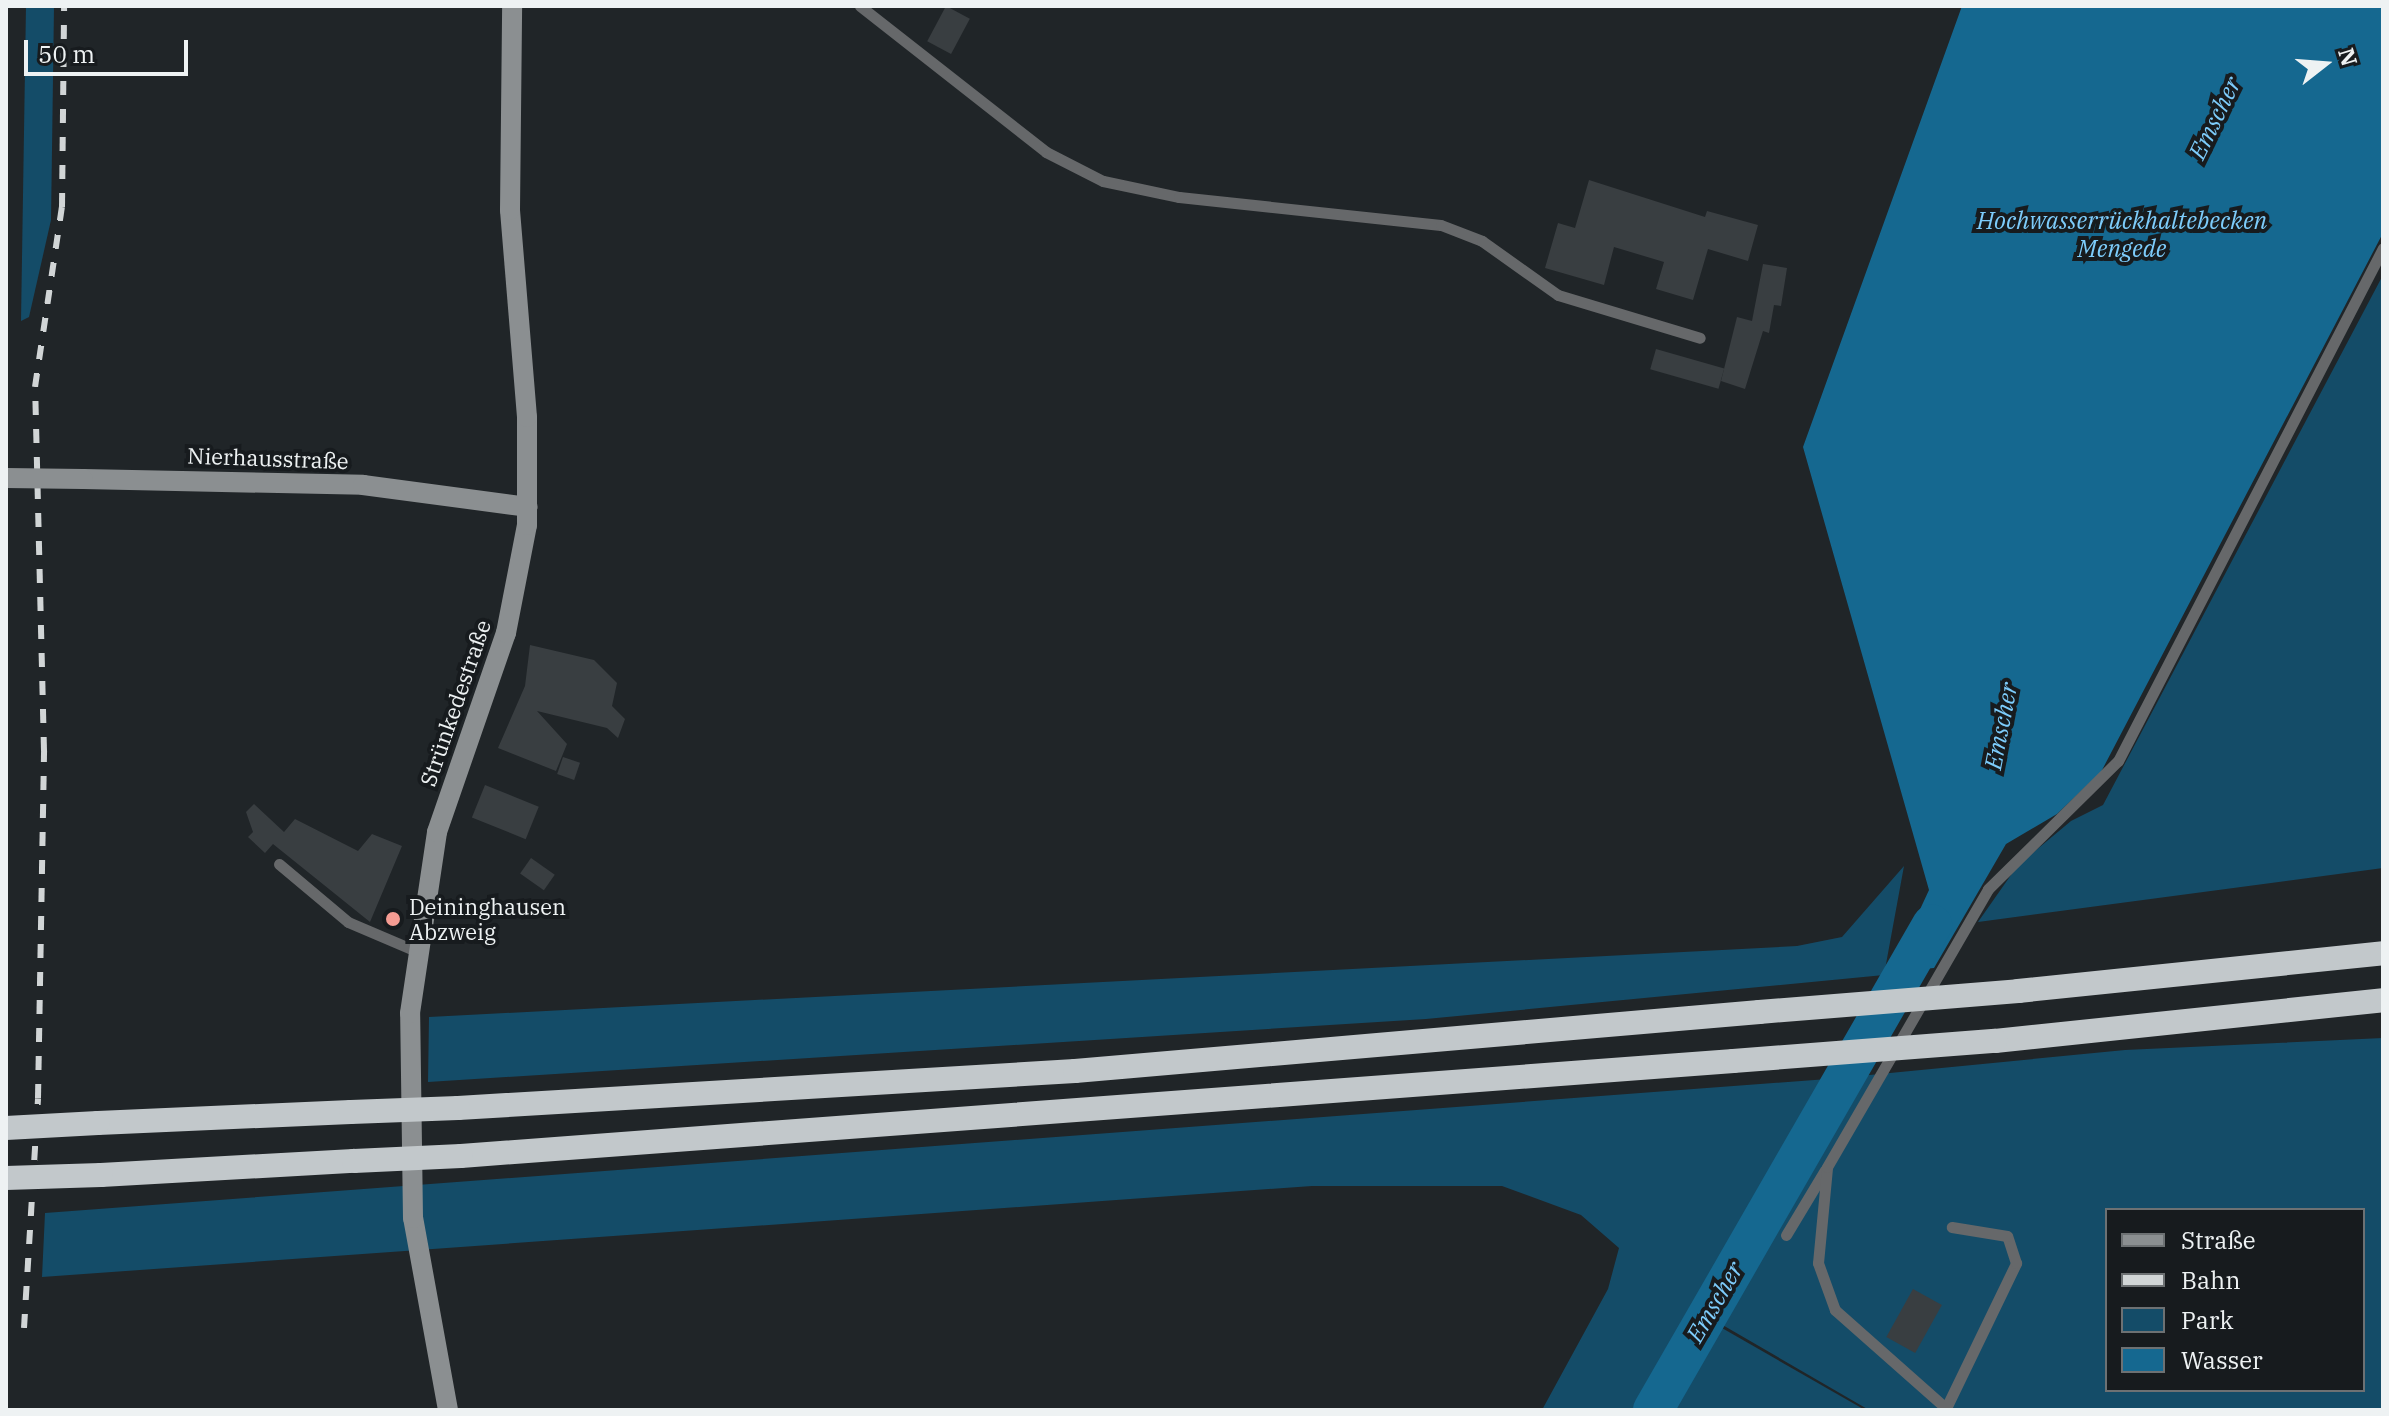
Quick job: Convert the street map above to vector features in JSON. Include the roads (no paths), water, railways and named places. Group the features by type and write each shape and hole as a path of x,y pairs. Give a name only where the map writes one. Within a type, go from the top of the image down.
{"highway":[{"path":"6,1128 458,1108 1519,1036 2018,991 2383,953"},
{"path":"6,1178 461,1156 1417,1090 1995,1041 2383,1000"}],"main road":[{"name":"Strünkedestraße","path":"448,1410 413,1218 407,1107 416,951 437,832 506,633 528,507 510,210 512,6"},
{"name":"Nierhausstraße","path":"6,478 363,485 528,507"}],"lane":[{"path":"860,6 1046,152 1091,177 1179,197 1441,225 1482,241 1558,295 1700,338"},
{"path":"1786,1235 1988,889 2118,761 2383,248"},
{"path":"279,864 348,922 416,951"},
{"path":"1827,1167 1818,1263 1835,1310 1947,1408 2016,1263 2007,1236 1952,1227"}],"water":[{"name":"Hochwasserrückhaltebecken Mengede","path":"1962,6 2383,6 2383,233 2101,772 2057,814 2006,844 1934,968 1891,972 1929,890 1803,447"}],"waterway":[{"name":"Emscher","path":"1653,1410 1932,925"}],"railway":[{"path":"24,1328 38,1098 44,751 35,387 62,207 64,6"}],"place":[{"name":"Deininghausen Abzweig","path":"393,919"}]}
